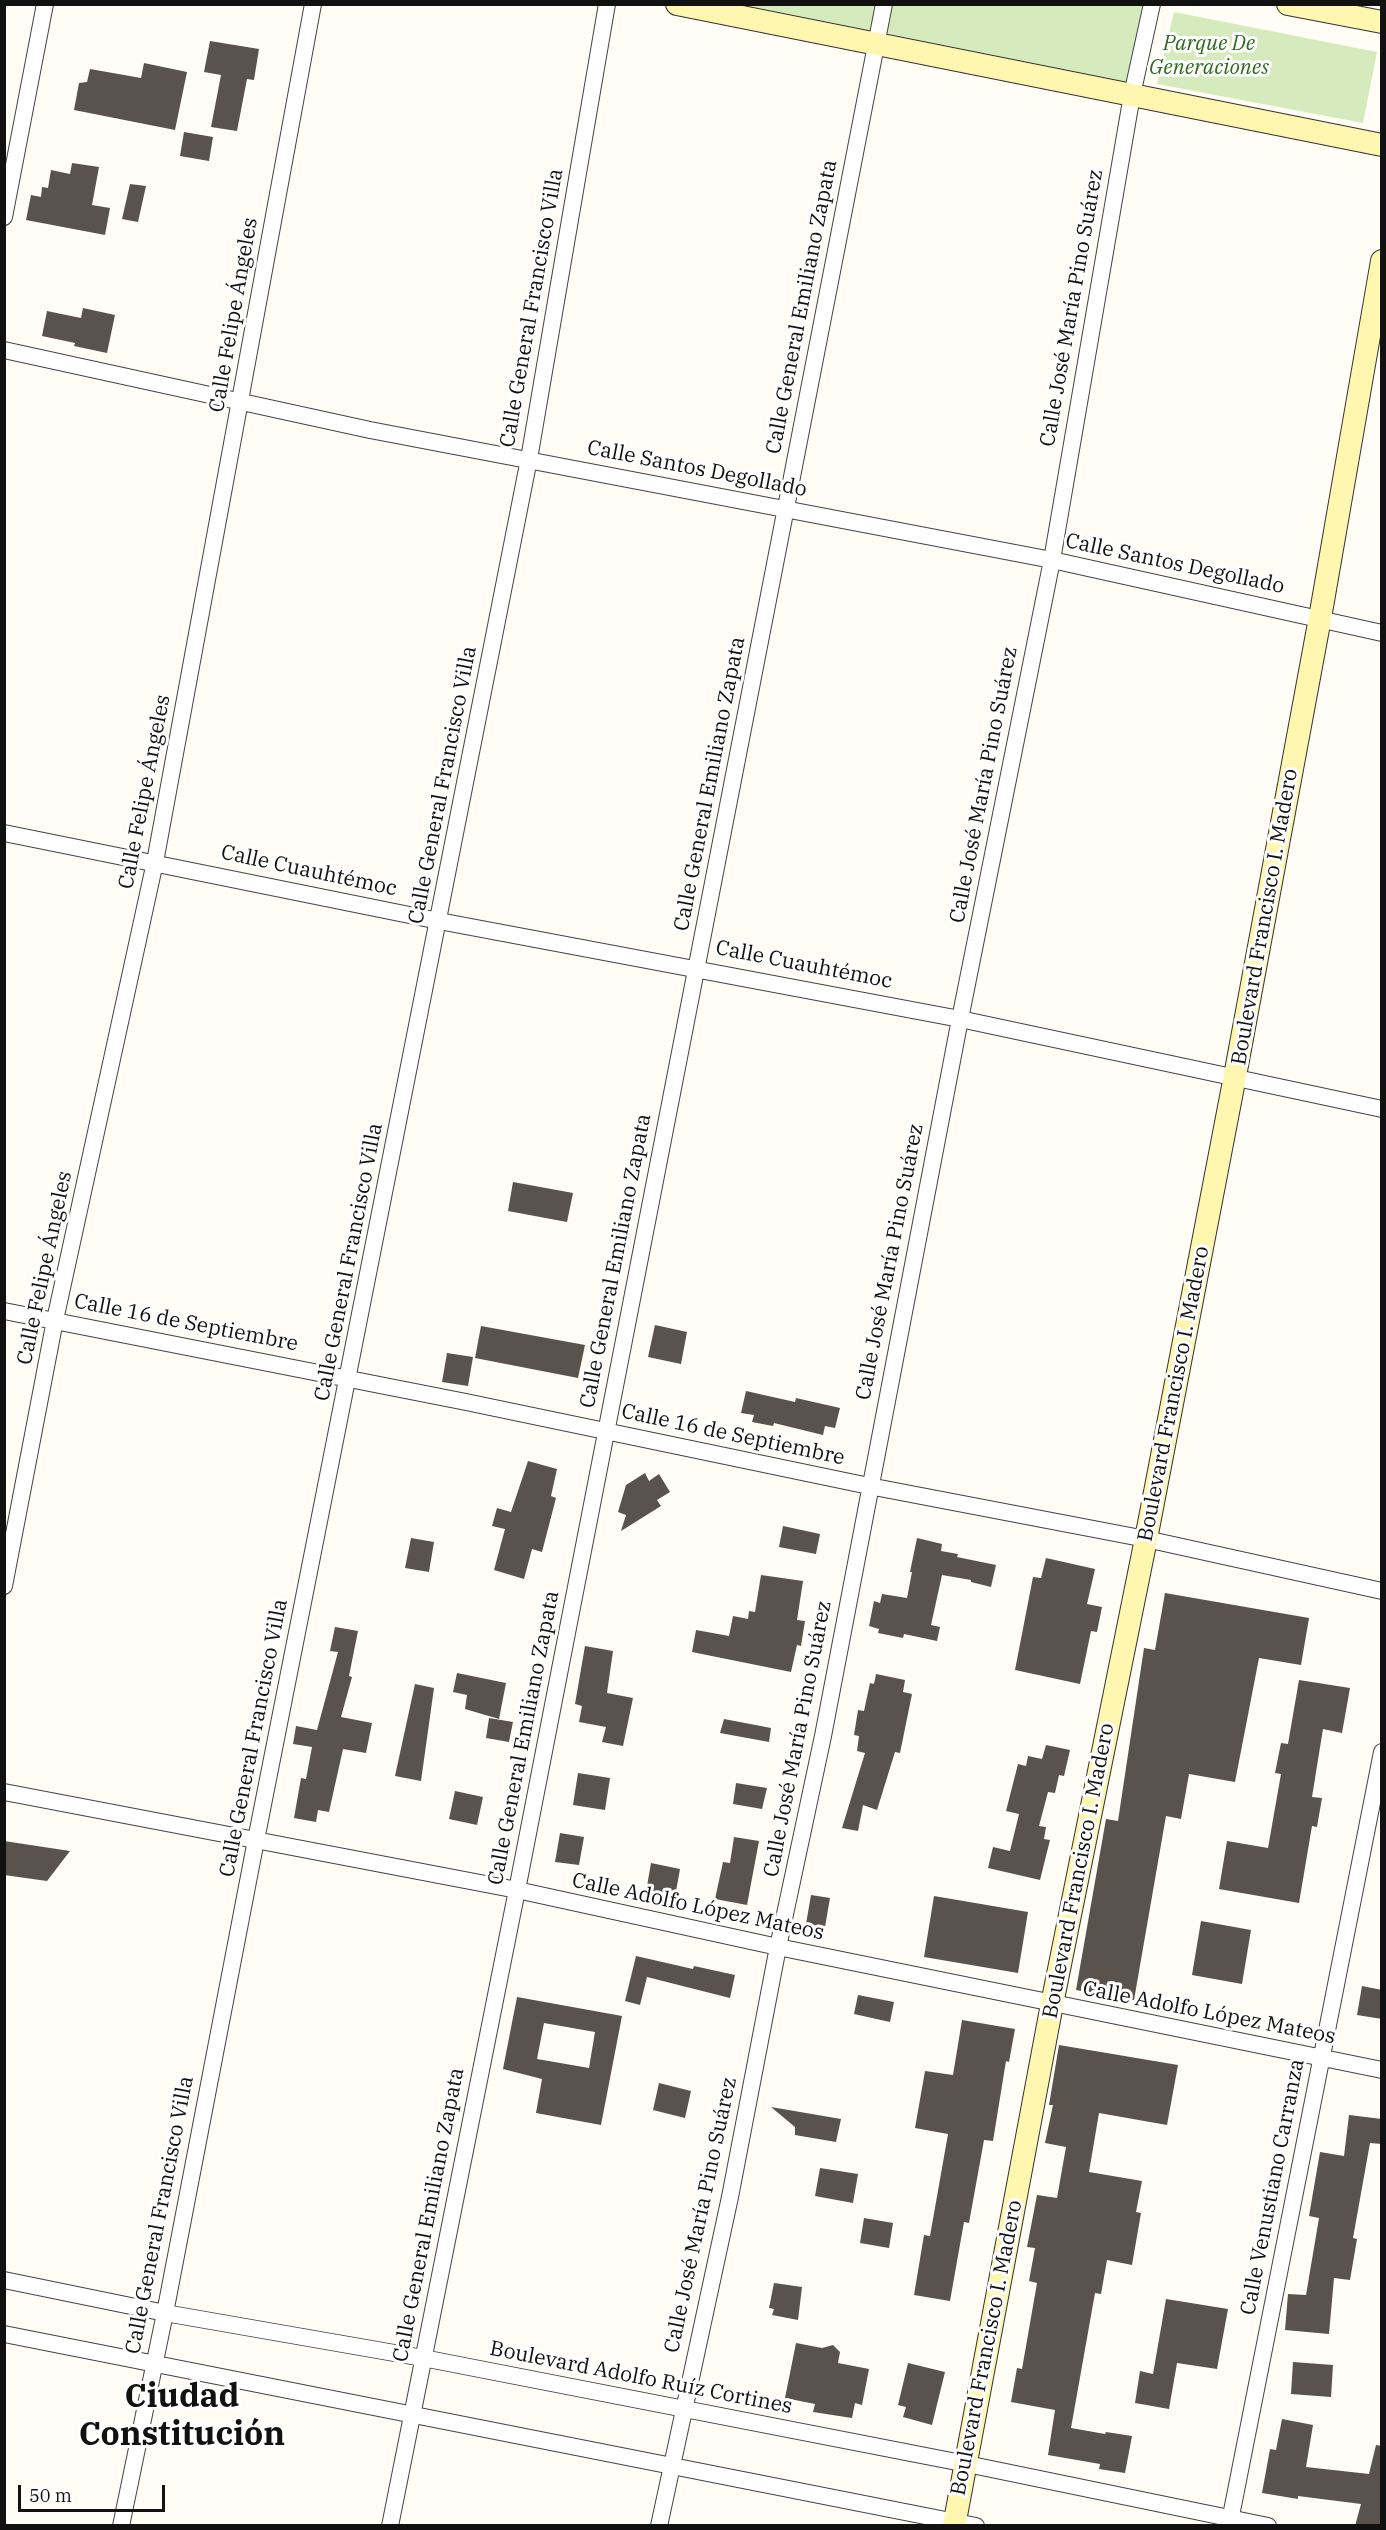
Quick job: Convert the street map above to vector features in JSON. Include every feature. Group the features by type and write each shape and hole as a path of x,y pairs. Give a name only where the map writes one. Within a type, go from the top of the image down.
{"street":[{"path":"4,217 45,4"},
{"name":"Calle Felipe Ángeles","path":"4,1586 56,1320 155,862 314,4"},
{"name":"Calle General Francisco Villa","path":"121,2526 165,2313 256,1840 529,459 607,4"},
{"path":"677,4 1382,145"},
{"name":"Calle General Emiliano Zapata","path":"390,2526 517,1890 884,4"},
{"name":"Calle José María Pino Suárez","path":"659,2526 682,2410 730,2196 778,1947 823,1736 869,1486 1052,560 1132,95 1152,4"},
{"path":"1288,4 1382,22"},
{"name":"Boulevard Francisco I. Madero","path":"962,2524 967,2464 1052,2004 1146,1539 1235,1076 1320,618 1382,261"},
{"name":"Calle Santos Degollado","path":"4,350 370,430 1052,560 1382,633"},
{"name":"Calle Cuauhtémoc","path":"4,833 439,921 960,1019 1382,1109"},
{"name":"Calle 16 de Septiembre","path":"4,1311 349,1378 869,1486 1146,1539 1382,1591"},
{"name":"Calle Venustiano Carranza","path":"1230,2522 1382,1752"},
{"name":"Calle Adolfo López Mateos","path":"4,1791 517,1890 778,1947 1382,2070"},
{"name":"Boulevard Adolfo Ruíz Cortines","path":"4,2280 165,2313 423,2358 967,2464 1230,2522 1268,2526"},
{"path":"4,2334 412,2413 962,2524"}],"green space":[{"path":"710,5 1145,5 1128,86"},
{"name":"Parque De Generaciones","path":"1174,12 1377,52 1363,123 1157,84"}],"building":[{"path":"210,41 259,49 254,80 247,79 237,131 211,127 221,75 204,72"},
{"path":"144,63 187,72 175,130 74,110 79,83 87,82 90,69 141,78"},
{"path":"184,132 213,137 209,161 180,156"},
{"path":"72,163 99,167 92,205 110,208 105,235 26,220 31,195 41,197 42,187 48,188 51,170 70,174"},
{"path":"130,184 146,186 138,222 122,219"},
{"path":"83,308 115,315 107,353 42,336 47,311 81,318"},
{"path":"513,1182 573,1193 567,1222 508,1211"},
{"path":"655,1325 687,1332 681,1364 648,1357"},
{"path":"481,1326 585,1345 578,1378 475,1358"},
{"path":"447,1353 473,1357 468,1386 442,1382"},
{"path":"746,1391 795,1402 796,1398 840,1408 835,1428 825,1426 823,1435 774,1423 773,1426 752,1422 754,1415 741,1413"},
{"path":"528,1461 557,1469 551,1496 556,1498 542,1552 532,1549 524,1579 494,1570 505,1529 492,1526 497,1508 511,1512"},
{"path":"645,1473 649,1481 659,1474 670,1492 657,1500 661,1506 621,1531 626,1515 618,1512 626,1485"},
{"path":"783,1526 820,1534 816,1554 779,1547"},
{"path":"411,1538 434,1542 429,1572 405,1568"},
{"path":"917,1538 942,1544 941,1551 958,1554 957,1557 996,1565 991,1587 971,1582 971,1580 942,1575 931,1625 940,1627 937,1641 904,1634 903,1638 878,1633 879,1629 869,1626 874,1601 880,1603 882,1594 907,1598"},
{"path":"1046,1558 1095,1569 1087,1604 1102,1607 1097,1632 1091,1631 1080,1684 1015,1670 1033,1577 1041,1578"},
{"path":"761,1575 803,1581 797,1620 805,1621 801,1646 797,1645 791,1672 692,1652 696,1630 729,1636 733,1616 748,1619 749,1611 755,1612"},
{"path":"1165,1593 1309,1618 1301,1665 1259,1658 1235,1782 1189,1774 1181,1819 1166,1816 1134,2000 1076,1990 1106,1819 1118,1821 1144,1648 1155,1650"},
{"path":"335,1627 358,1631 349,1676 352,1677 341,1717 372,1723 366,1753 343,1749 329,1812 318,1810 316,1822 294,1818 301,1778 306,1779 312,1747 293,1744 296,1726 317,1730 338,1652 330,1651"},
{"path":"585,1646 613,1651 607,1693 633,1698 623,1746 602,1742 606,1727 579,1722 582,1706 575,1704"},
{"path":"457,1673 506,1683 499,1719 465,1709 467,1695 453,1692"},
{"path":"876,1674 905,1680 903,1692 912,1694 900,1753 895,1752 877,1810 863,1805 858,1831 842,1828 865,1753 857,1751 859,1736 854,1735 858,1710 864,1711 870,1683 874,1684"},
{"path":"1299,1680 1350,1688 1342,1733 1323,1729 1312,1797 1322,1798 1317,1827 1312,1826 1299,1903 1219,1889 1227,1841 1268,1848 1281,1774 1275,1773 1281,1743 1288,1744"},
{"path":"415,1684 434,1688 421,1781 395,1776"},
{"path":"489,1718 513,1722 509,1742 486,1738"},
{"path":"724,1719 771,1728 769,1742 720,1733"},
{"path":"1046,1745 1070,1750 1064,1776 1059,1775 1055,1793 1048,1792 1039,1826 1046,1827 1044,1839 1050,1840 1040,1880 988,1868 993,1847 1010,1851 1019,1814 1006,1811 1018,1764 1026,1766 1028,1756 1042,1759"},
{"path":"578,1773 610,1778 605,1810 573,1805"},
{"path":"736,1783 767,1788 762,1809 733,1804"},
{"path":"455,1791 483,1797 477,1825 449,1819"},
{"path":"560,1833 584,1837 579,1865 555,1862"},
{"path":"734,1837 759,1841 747,1905 715,1899 723,1862 730,1863"},
{"path":"4,1841 70,1851 47,1881 4,1875"},
{"path":"651,1863 680,1869 675,1897 646,1892"},
{"path":"811,1895 830,1898 825,1927 806,1924"},
{"path":"934,1896 1028,1912 1018,1973 924,1957"},
{"path":"1201,1921 1251,1930 1242,1984 1192,1975"},
{"path":"636,1956 693,1969 694,1966 735,1975 730,1998 647,1977 640,2005 625,2001"},
{"path":"1362,1986 1382,1990 1382,2019 1357,2015"},
{"path":"858,1995 894,2002 890,2022 854,2014"},
{"path":"517,1997 622,2016 601,2125 536,2113 542,2079 503,2069","holes":["544,2023 595,2032 589,2068 537,2059"]},
{"path":"962,2020 1015,2029 1009,2062 1006,2061 993,2141 984,2140 969,2223 964,2222 950,2301 914,2295 924,2235 930,2236 948,2134 915,2128 925,2071 953,2075"},
{"path":"1059,2045 1178,2065 1167,2125 1099,2113 1089,2172 1142,2181 1136,2212 1141,2213 1132,2265 1107,2260 1101,2294 1095,2293 1071,2428 1132,2436 1125,2473 1099,2469 1100,2464 1048,2455 1055,2410 1011,2402 1017,2368 1022,2369 1037,2283 1029,2281 1035,2248 1027,2247 1037,2195 1057,2198 1066,2147 1045,2143 1053,2105 1049,2105"},
{"path":"659,2083 691,2091 685,2118 653,2110"},
{"path":"771,2107 841,2119 836,2142 795,2135 795,2127"},
{"path":"1349,2115 1382,2119 1382,2144 1370,2143 1353,2238 1357,2239 1350,2280 1334,2278 1329,2334 1285,2330 1288,2294 1306,2295 1319,2218 1309,2216 1320,2152 1344,2156"},
{"path":"820,2168 858,2174 853,2203 815,2196"},
{"path":"864,2218 893,2223 889,2248 860,2243"},
{"path":"774,2283 802,2287 798,2320 772,2315 774,2309 769,2308"},
{"path":"1166,2299 1228,2309 1217,2369 1177,2363 1169,2409 1135,2403 1140,2371 1153,2374"},
{"path":"796,2343 822,2348 833,2345 840,2352 838,2363 869,2369 862,2405 855,2403 852,2418 813,2412 815,2404 785,2398"},
{"path":"1293,2362 1333,2365 1331,2397 1291,2394"},
{"path":"908,2363 945,2372 932,2425 903,2417 906,2407 898,2405"},
{"path":"1282,2419 1313,2425 1306,2467 1369,2474 1376,2445 1382,2446 1382,2526 1355,2526 1361,2504 1298,2496 1298,2499 1262,2493 1270,2449 1276,2450"}],"district":[{"name":"Ciudad Constitución","path":"182,2416"}]}
